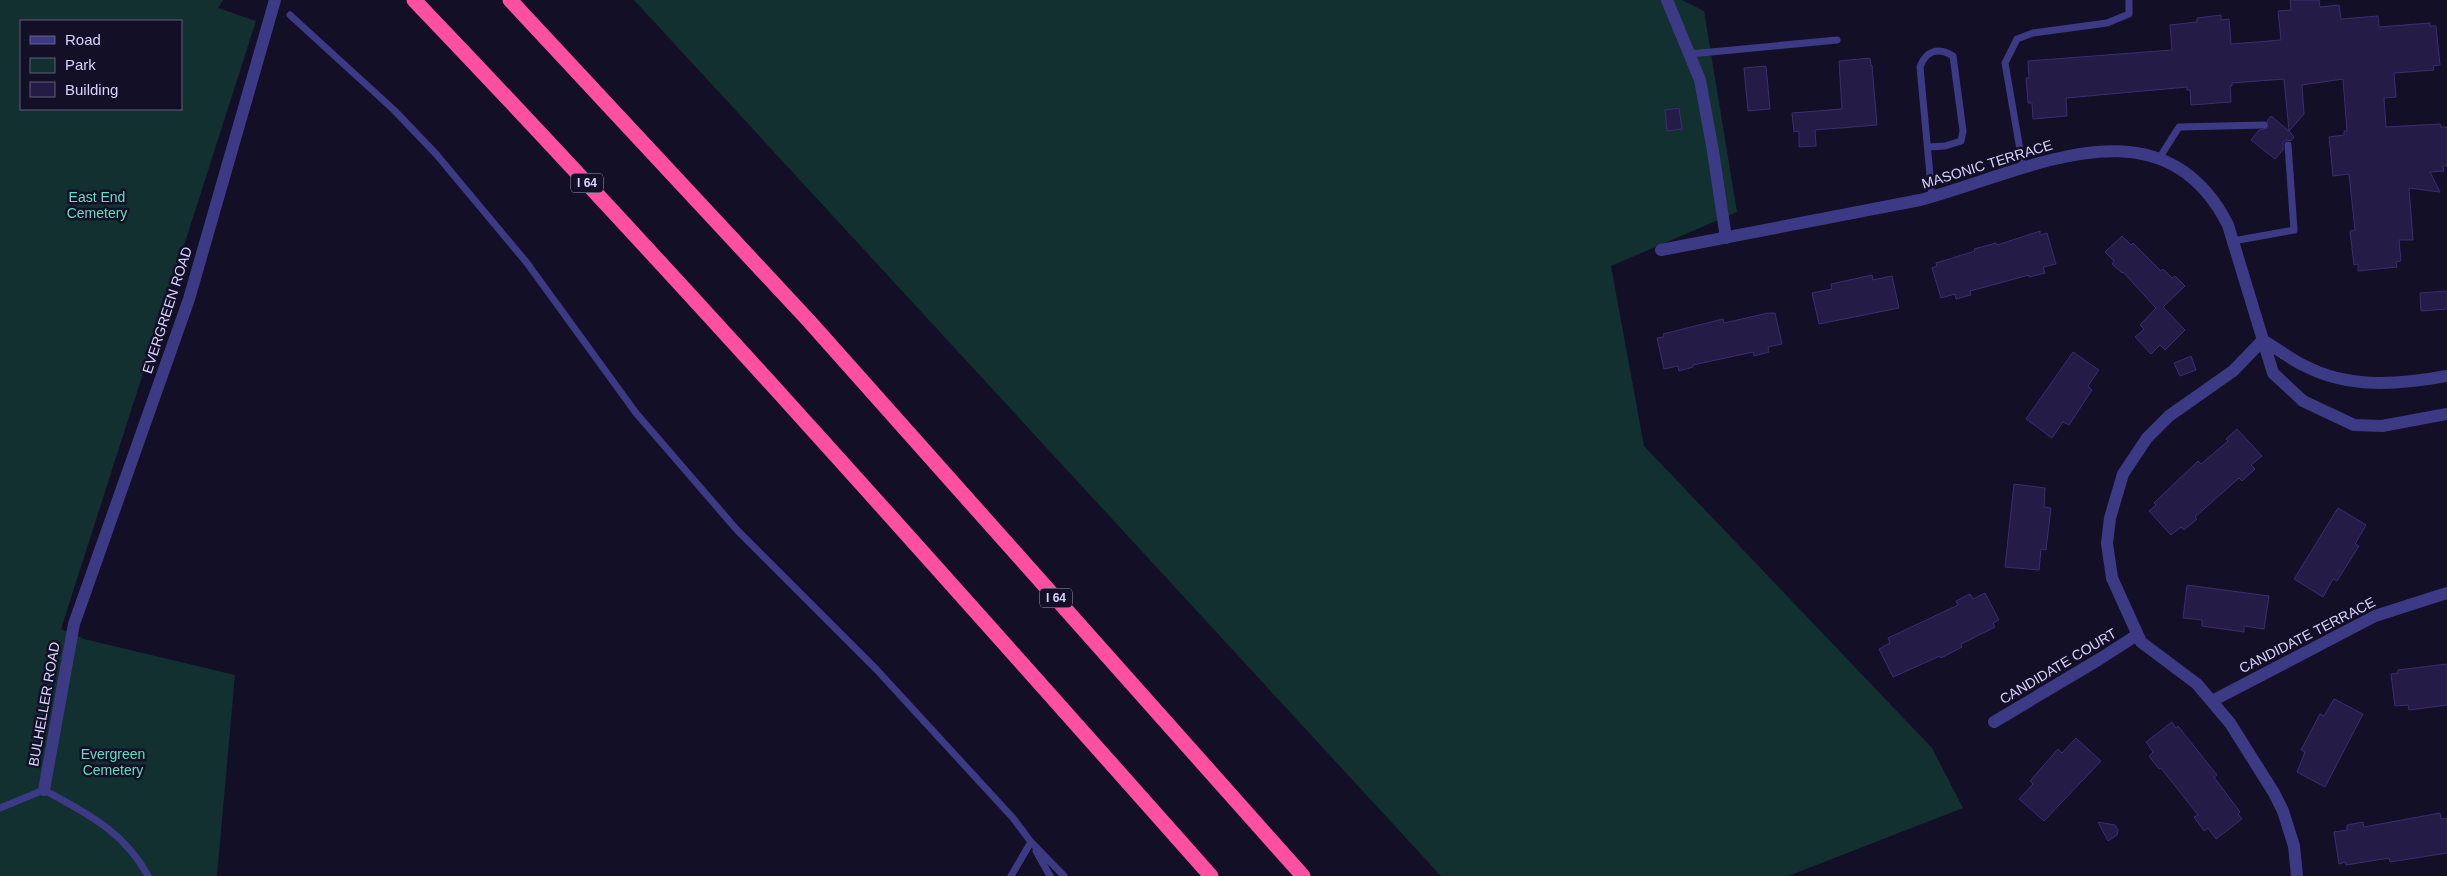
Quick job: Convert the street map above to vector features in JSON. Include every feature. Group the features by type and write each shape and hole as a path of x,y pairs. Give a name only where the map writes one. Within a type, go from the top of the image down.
{"highway":[{"name":"I 64","path":"414,0 520,110 758,368 1211,876"},
{"name":"I 64","path":"510,0 809,320 1304,876"}],"street":[{"name":"EVERGREEN ROAD","path":"74,624 189,299 275,0"},
{"path":"1667,0 1700,80 1726,238"},
{"name":"MASONIC TERRACE","path":"1661,250 1932,197 2023,167 2067,156 2104,152 2129,152 2160,158 2187,172 2204,188 2220,209 2233,241 2272,374 2280,382 2303,401 2354,425 2382,426 2447,414"},
{"path":"2297,876 2294,846 2283,811 2230,724 2197,684 2140,642 2112,578 2108,557 2110,518 2123,474 2147,438 2169,416 2233,371 2263,340 2303,365 2341,379 2363,383 2398,383 2447,376"},
{"name":"CANDIDATE TERRACE","path":"2212,701 2376,616 2447,593"},
{"name":"BULHELLER ROAD","path":"44,790 74,624"},
{"name":"CANDIDATE COURT","path":"1994,722 2098,660 2137,634"}],"lane":[{"path":"2023,167 2005,63 2017,39 2033,33 2108,23 2129,14 2129,0"},
{"path":"290,15 394,110 436,154 527,263 636,413 737,530 876,668 1013,818 1031,842 1064,876"},
{"path":"1690,54 1837,40"},
{"path":"1929,147 1956,144 1961,141 1963,131 1953,56 1944,50 1930,51 1923,58 1920,67 1929,147 1932,197"},
{"path":"2160,158 2179,127 2264,125"},
{"path":"2233,241 2294,230 2288,145"},
{"path":"0,808 44,790 95,819 116,834 129,847 148,876"},
{"path":"1011,876 1031,842"},
{"path":"1031,842 1050,876"}],"green space":[{"name":"East End Cemetery","path":"0,0 223,0 218,8 256,21 61,629 84,639 235,675 217,876 0,876"},
{"path":"634,0 1682,0 1704,11 1737,212 1611,266 1644,446 1932,748 1963,808 1788,876 1441,876"}],"building":[{"path":"2290,0 2319,0 2320,7 2339,5 2341,19 2378,16 2379,27 2430,23 2430,26 2436,26 2440,65 2433,66 2434,70 2394,73 2396,97 2384,98 2386,127 2440,124 2441,127 2447,127 2447,166 2443,166 2444,171 2430,172 2440,192 2409,188 2413,240 2399,240 2401,261 2396,262 2397,267 2358,271 2358,264 2354,265 2350,231 2355,230 2349,174 2333,176 2329,137 2344,135 2344,131 2347,131 2343,79 2302,85 2304,114 2289,131 2284,79 2232,83 2232,86 2230,86 2231,102 2191,105 2190,90 2187,90 2187,87 2066,98 2067,116 2033,119 2032,103 2028,103 2026,78 2029,78 2028,61 2172,50 2170,25 2197,22 2197,18 2221,15 2221,20 2229,19 2231,44 2281,40 2278,11 2291,10"},
{"path":"1870,58 1877,125 1815,130 1816,146 1799,147 1799,131 1794,132 1792,113 1842,109 1839,61"},
{"path":"1766,66 1770,109 1748,111 1744,68"},
{"path":"1679,108 1682,129 1667,131 1665,110"},
{"path":"2271,116 2294,137 2291,141 2283,142 2283,150 2275,159 2251,140 2259,130 2268,128 2267,121"},
{"path":"2040,231 2040,235 2047,233 2056,264 2043,267 2045,273 2029,277 2029,275 1970,291 1971,295 1956,299 1955,294 1941,298 1932,268 1937,266 1936,263 1975,251 1974,249 1996,243 1997,245"},
{"path":"2122,236 2131,245 2133,243 2161,271 2163,269 2172,278 2175,276 2185,286 2163,307 2185,330 2165,350 2160,345 2151,354 2135,337 2144,329 2140,325 2156,308 2123,272 2112,264 2114,261 2105,252"},
{"path":"1872,275 1873,280 1892,276 1899,308 1819,324 1812,293 1832,289 1831,284"},
{"path":"2447,291 2447,309 2421,311 2420,293"},
{"path":"1775,313 1782,344 1768,347 1769,352 1754,356 1753,352 1693,365 1693,367 1679,371 1678,366 1664,369 1657,338 1664,337 1663,334 1723,319 1724,323"},
{"path":"2073,352 2099,370 2088,386 2092,390 2069,425 2063,422 2052,438 2026,419"},
{"path":"2191,356 2196,370 2180,376 2174,363"},
{"path":"2237,429 2262,456 2251,465 2255,469 2242,481 2239,478 2195,517 2197,519 2184,530 2181,527 2171,535 2149,511 2156,505 2154,503 2198,461 2201,464 2228,441 2226,439"},
{"path":"2014,484 2045,488 2044,507 2051,508 2046,550 2041,549 2039,570 2005,567"},
{"path":"2338,508 2366,525 2355,544 2359,546 2337,581 2333,579 2323,597 2294,579"},
{"path":"2187,585 2269,596 2264,629 2244,626 2244,632 2202,626 2202,620 2183,618"},
{"path":"1985,593 1999,620 1993,623 1995,627 1961,644 1962,647 1941,658 1940,656 1893,677 1879,649 1890,643 1888,638 1958,605 1956,601 1970,594 1973,599"},
{"path":"2447,664 2447,705 2409,710 2408,705 2395,706 2391,674 2398,673 2398,670"},
{"path":"2334,699 2363,714 2325,787 2297,772 2305,752 2301,750 2320,714 2324,716"},
{"path":"2172,722 2176,728 2178,726 2217,775 2214,777 2240,812 2238,814 2242,819 2216,839 2208,828 2204,831 2194,817 2198,815 2161,768 2159,769 2149,756 2153,752 2146,742"},
{"path":"2076,738 2101,761 2044,821 2019,799 2033,784 2030,781 2058,749 2062,753"},
{"path":"2440,813 2441,819 2447,818 2447,853 2390,862 2389,858 2346,865 2345,862 2339,864 2334,832 2347,830 2347,825 2363,822 2364,827"},
{"path":"2098,822 2115,825 2118,830 2117,835 2108,841"}],"park label":[{"name":"Evergreen Cemetery","path":"113,762"}]}
